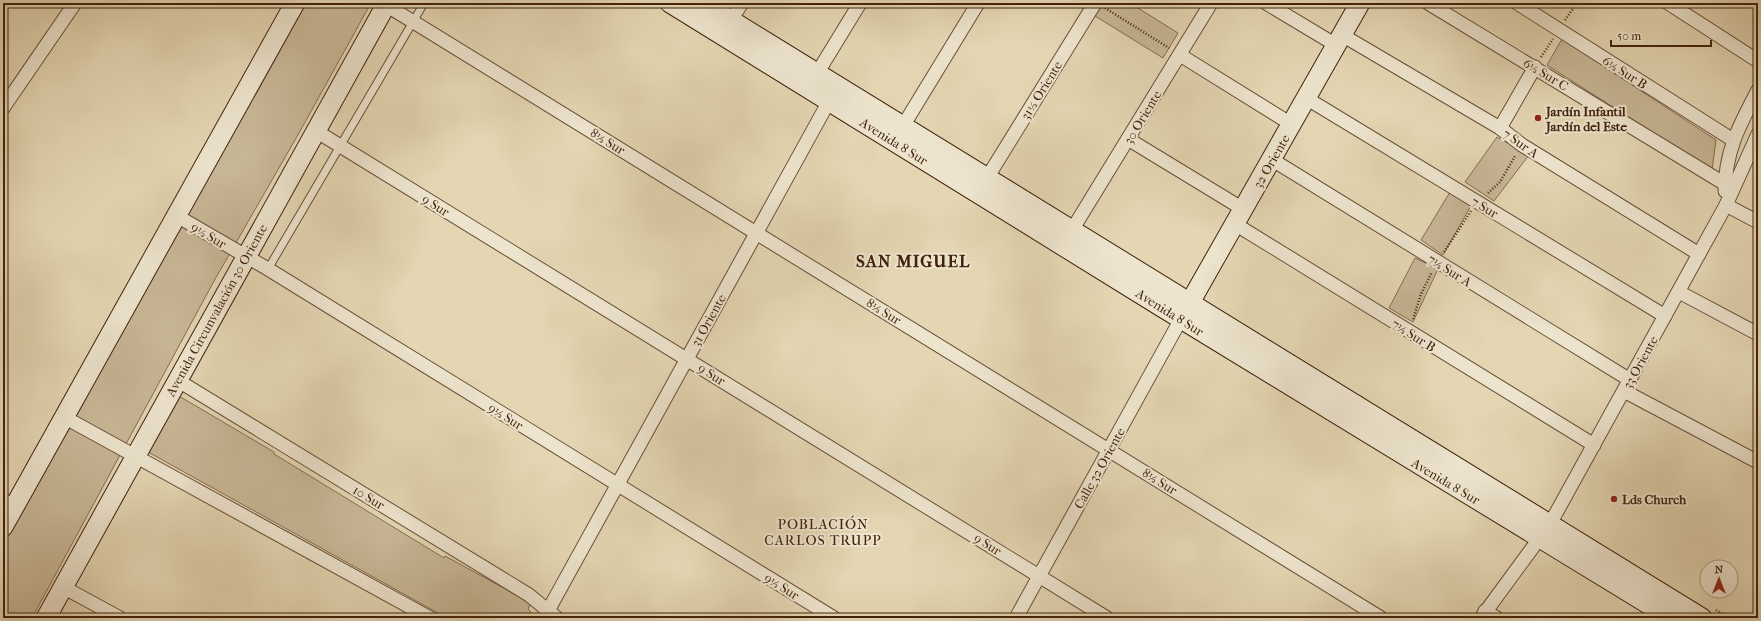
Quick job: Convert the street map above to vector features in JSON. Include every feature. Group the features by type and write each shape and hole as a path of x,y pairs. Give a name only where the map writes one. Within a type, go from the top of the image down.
{"street":[{"path":"3,108 75,3"},
{"path":"3,527 9,503 64,416 295,3"},
{"name":"Avenida 8 Sur","path":"670,3 812,81 1545,532 1671,618"},
{"name":"Avenida 8 Sur","path":"703,3 731,20 812,81"},
{"path":"731,20 742,3"},
{"path":"812,81 860,3"},
{"path":"903,126 978,3"},
{"name":"30 Oriente","path":"1072,230 1211,3"},
{"name":"7 Sur A","path":"1266,3 1339,40 1500,128 1522,145 1700,254"},
{"name":"32 Oriente","path":"1185,311 1360,3"},
{"name":"6½ Sur C","path":"1428,3 1725,184"},
{"name":"6½ Sur B","path":"1517,3 1733,140"},
{"path":"1668,3 1758,60"},
{"name":"8½ Sur","path":"387,4 1381,618"},
{"name":"Avenida Circunvalación 30 Oriente","path":"46,618 387,4"},
{"name":"31½ Oriente","path":"987,178 1100,5"},
{"path":"1180,55 1292,124"},
{"path":"1500,128 1535,67"},
{"path":"1758,90 1733,140 1726,165 1725,184 1726,205 1758,222"},
{"name":"Avenida 8 Sur","path":"833,94 903,126 1072,230 1185,311"},
{"name":"31 Oriente","path":"550,616 618,485 833,94"},
{"name":"7 Sur","path":"1306,98 1665,316"},
{"name":"9 Sur","path":"316,131 1108,618"},
{"name":"33 Oriente","path":"1483,615 1545,532 1700,254 1726,205 1758,134"},
{"name":"7½ Sur B","path":"1128,139 1405,329 1594,445"},
{"name":"7½ Sur A","path":"1271,159 1438,262 1627,385 1758,462"},
{"name":"9½ Sur","path":"177,216 246,256 834,618"},
{"path":"1678,292 1758,334"},
{"name":"Calle 32 Oriente","path":"1016,618 1185,311"},
{"name":"10 Sur","path":"177,380 522,591 550,616"},
{"path":"64,416 430,618"},
{"name":"Avenida 8 Sur","path":"1545,532 1702,618"},
{"path":"63,587 120,618"},
{"path":"1483,615 1497,618"}],"lane":[{"path":"268,270 424,3"}],"path":[{"path":"1100,5 1180,55"},
{"path":"1405,329 1414,318 1421,294 1438,262 1477,202 1500,182 1522,145"}],"shaded area":[{"path":"303,3 371,3 299,133 214,281 32,618 3,618 3,543"},
{"path":"1074,3 1130,3 1178,33 1163,58"},
{"path":"1562,39 1716,140 1712,170 1547,65"},
{"path":"1497,137 1529,155 1494,201 1465,182"},
{"path":"1450,192 1472,204 1443,255 1421,240"},
{"path":"1415,258 1438,269 1413,322 1389,308"},
{"path":"179,396 274,452 274,454 444,558 445,556 531,603 528,609 531,612 528,618 447,618 148,452"}],"place":[{"name":"Jardín Infantil Jardín del Este","path":"1538,118"},
{"name":"Lds Church","path":"1614,499"}],"district":[{"name":"SAN MIGUEL","path":"913,261"},
{"name":"POBLACIÓN CARLOS TRUPP","path":"823,532"}]}
